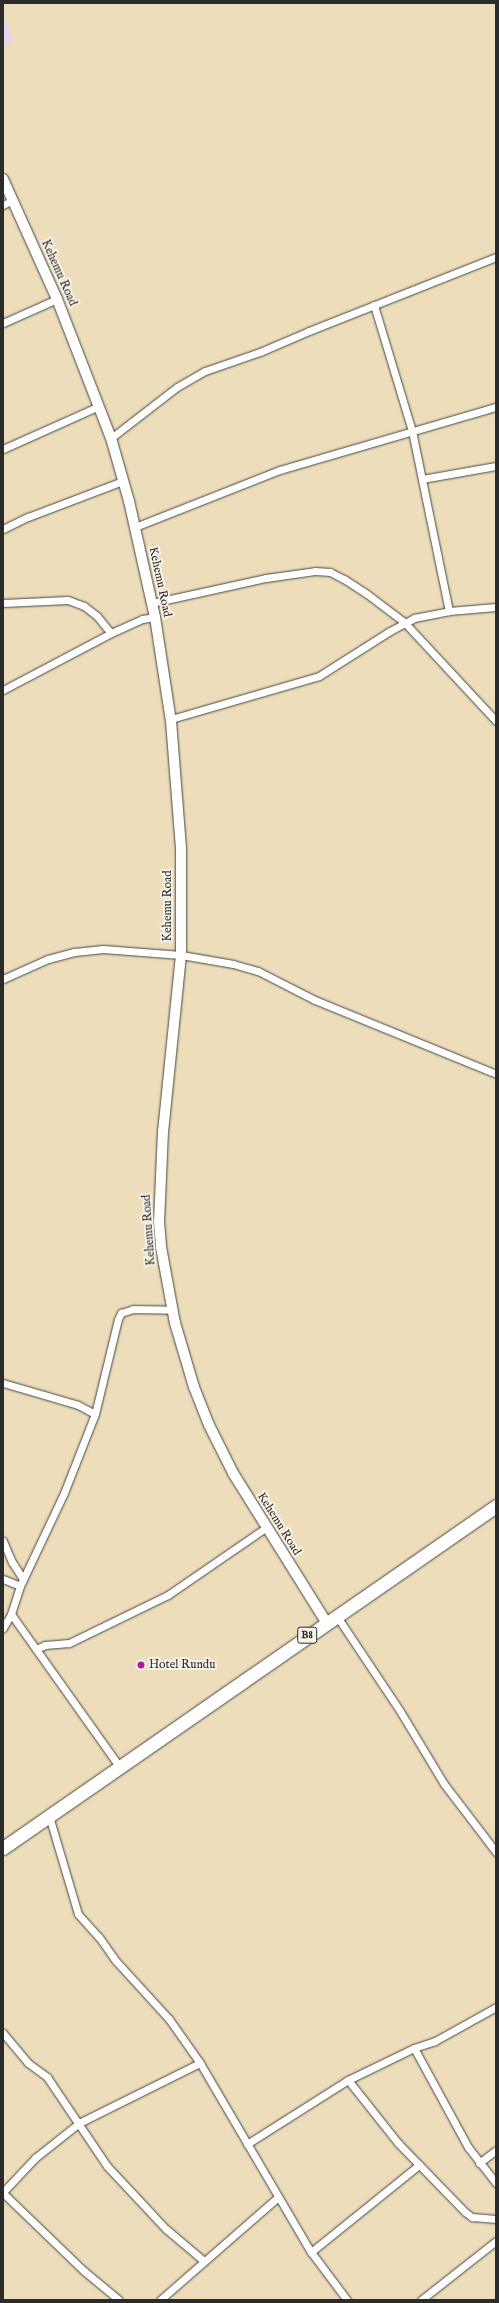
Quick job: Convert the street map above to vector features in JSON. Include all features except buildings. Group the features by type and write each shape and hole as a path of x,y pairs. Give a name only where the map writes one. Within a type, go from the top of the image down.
{"highway":[{"name":"B8","path":"3,1848 119,1766 496,1506"}],"street":[{"name":"Kehemu Road","path":"3,180 57,299 111,438 135,527 155,617 171,719 177,779 181,849 181,955 159,1186 161,1247 172,1310 192,1380 209,1425 232,1473 265,1528 331,1619"},
{"path":"3,205 13,200"},
{"path":"111,438 177,387 205,372 260,352 496,257"},
{"path":"3,323 57,299"},
{"path":"374,305 412,431 449,611"},
{"path":"3,449 99,406"},
{"path":"135,527 280,470 496,407"},
{"path":"422,480 496,466"},
{"path":"3,529 28,517 123,481"},
{"path":"152,603 253,581 322,571 344,579 367,594 404,622 496,721"},
{"path":"3,603 68,600 89,610 97,616 112,633"},
{"path":"171,719 319,676 404,622 421,616 449,611 496,607"},
{"path":"3,690 112,633 142,619 155,617"},
{"path":"3,979 48,959 75,952 103,949 181,955 233,964 255,970 315,1000 496,1074"},
{"path":"3,1628 11,1614 23,1579 64,1493 95,1414 115,1327 121,1313 143,1308 172,1310"},
{"path":"3,1383 78,1405 95,1414"},
{"path":"36,1649 45,1645 69,1643 168,1595 265,1528"},
{"path":"3,1541 12,1562 23,1579"},
{"path":"3,1579 20,1586"},
{"path":"11,1614 119,1766"},
{"path":"331,1619 400,1711 444,1784 496,1852"},
{"path":"49,1816 78,1914 99,1937 125,1972 169,2019 200,2063 311,2252 347,2300"},
{"path":"247,2144 348,2080 414,2048 435,2041 496,2007"},
{"path":"3,2033 28,2063 47,2077 107,2166 166,2229 204,2261"},
{"path":"414,2048 479,2163 496,2183"},
{"path":"119,2300 84,2271 3,2192 35,2158 79,2123 200,2063"},
{"path":"348,2080 398,2143 465,2212 472,2217 496,2219"},
{"path":"479,2163 496,2150"},
{"path":"311,2252 419,2165"},
{"path":"160,2300 278,2197"},
{"path":"421,2300 496,2241"}],"shaded area":[{"path":"3,14 14,42 3,47"}],"place":[{"name":"Hotel Rundu","path":"141,1665"}]}
